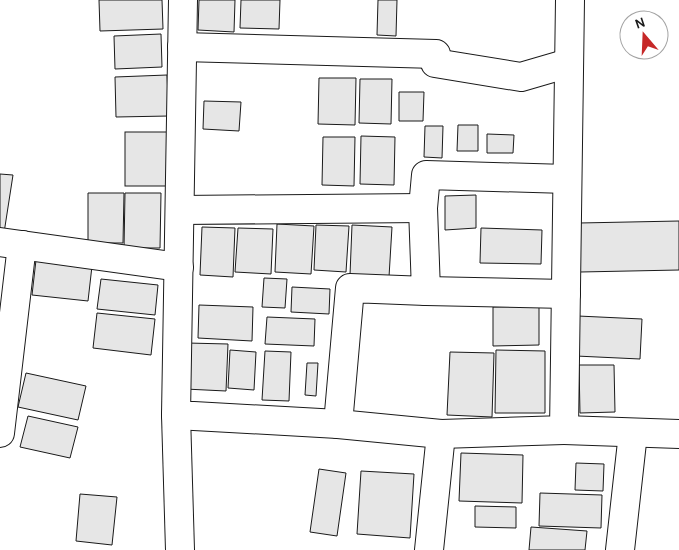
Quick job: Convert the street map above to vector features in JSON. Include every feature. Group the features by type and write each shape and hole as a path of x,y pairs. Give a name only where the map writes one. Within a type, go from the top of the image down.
{"street":[{"path":"180,550 176,415 183,0"},
{"path":"564,430 570,0"},
{"path":"182,47 435,59 521,77 569,63"},
{"path":"426,291 423,208 426,175 567,179"},
{"path":"180,210 423,208"},
{"path":"0,433 11,244 179,267"},
{"path":"338,424 350,288 566,294"},
{"path":"176,415 338,424 441,434 564,430 679,434"},
{"path":"620,550 633,433"},
{"path":"429,550 441,434"}],"building":[{"path":"99,0 162,0 163,29 100,31"},
{"path":"199,0 235,0 234,32 198,30"},
{"path":"241,0 280,0 279,29 240,28"},
{"path":"378,0 397,0 396,36 377,35"},
{"path":"161,34 162,67 115,69 114,36"},
{"path":"167,75 169,116 116,117 115,77"},
{"path":"319,78 356,78 355,125 318,124"},
{"path":"360,79 392,79 391,124 359,123"},
{"path":"399,92 424,92 423,121 399,121"},
{"path":"204,101 241,102 239,131 203,129"},
{"path":"458,125 478,125 478,151 457,151"},
{"path":"425,126 443,126 442,158 424,157"},
{"path":"125,132 167,132 167,186 125,186"},
{"path":"487,134 514,135 513,153 487,153"},
{"path":"361,136 395,137 394,185 360,184"},
{"path":"323,137 355,137 354,186 322,185"},
{"path":"0,174 13,175 4,233 0,233"},
{"path":"88,193 124,193 123,243 88,243"},
{"path":"125,193 161,193 160,248 124,248"},
{"path":"476,195 476,228 445,230 445,196"},
{"path":"679,221 679,270 580,272 579,223"},
{"path":"277,224 314,226 311,274 275,272"},
{"path":"316,225 349,226 346,272 314,270"},
{"path":"352,225 392,227 389,277 350,275"},
{"path":"202,227 235,228 233,277 200,275"},
{"path":"238,228 273,229 271,274 235,272"},
{"path":"481,228 542,230 541,264 480,263"},
{"path":"36,260 92,266 88,301 32,295"},
{"path":"264,278 287,279 285,308 262,307"},
{"path":"101,279 158,285 155,315 97,309"},
{"path":"292,287 330,289 329,314 291,312"},
{"path":"199,305 253,307 252,341 198,338"},
{"path":"539,306 539,345 493,346 493,307"},
{"path":"97,313 155,319 151,355 93,348"},
{"path":"578,316 642,319 640,359 576,356"},
{"path":"267,317 315,319 314,346 265,344"},
{"path":"187,343 228,344 226,391 185,389"},
{"path":"230,350 256,352 254,390 228,388"},
{"path":"496,350 545,351 545,413 495,413"},
{"path":"265,351 291,352 289,401 262,400"},
{"path":"450,352 494,353 492,417 447,415"},
{"path":"307,363 318,363 316,396 305,395"},
{"path":"579,365 614,365 615,412 580,413"},
{"path":"26,373 86,386 78,420 18,407"},
{"path":"28,416 78,427 70,458 20,447"},
{"path":"461,453 523,455 522,503 459,501"},
{"path":"576,463 604,464 603,491 575,490"},
{"path":"319,469 346,473 337,536 310,532"},
{"path":"361,471 414,474 410,538 357,534"},
{"path":"540,493 602,495 601,528 539,526"},
{"path":"80,494 117,497 112,545 76,541"},
{"path":"475,506 516,507 516,528 475,527"},
{"path":"531,527 587,531 585,550 529,550"}]}
